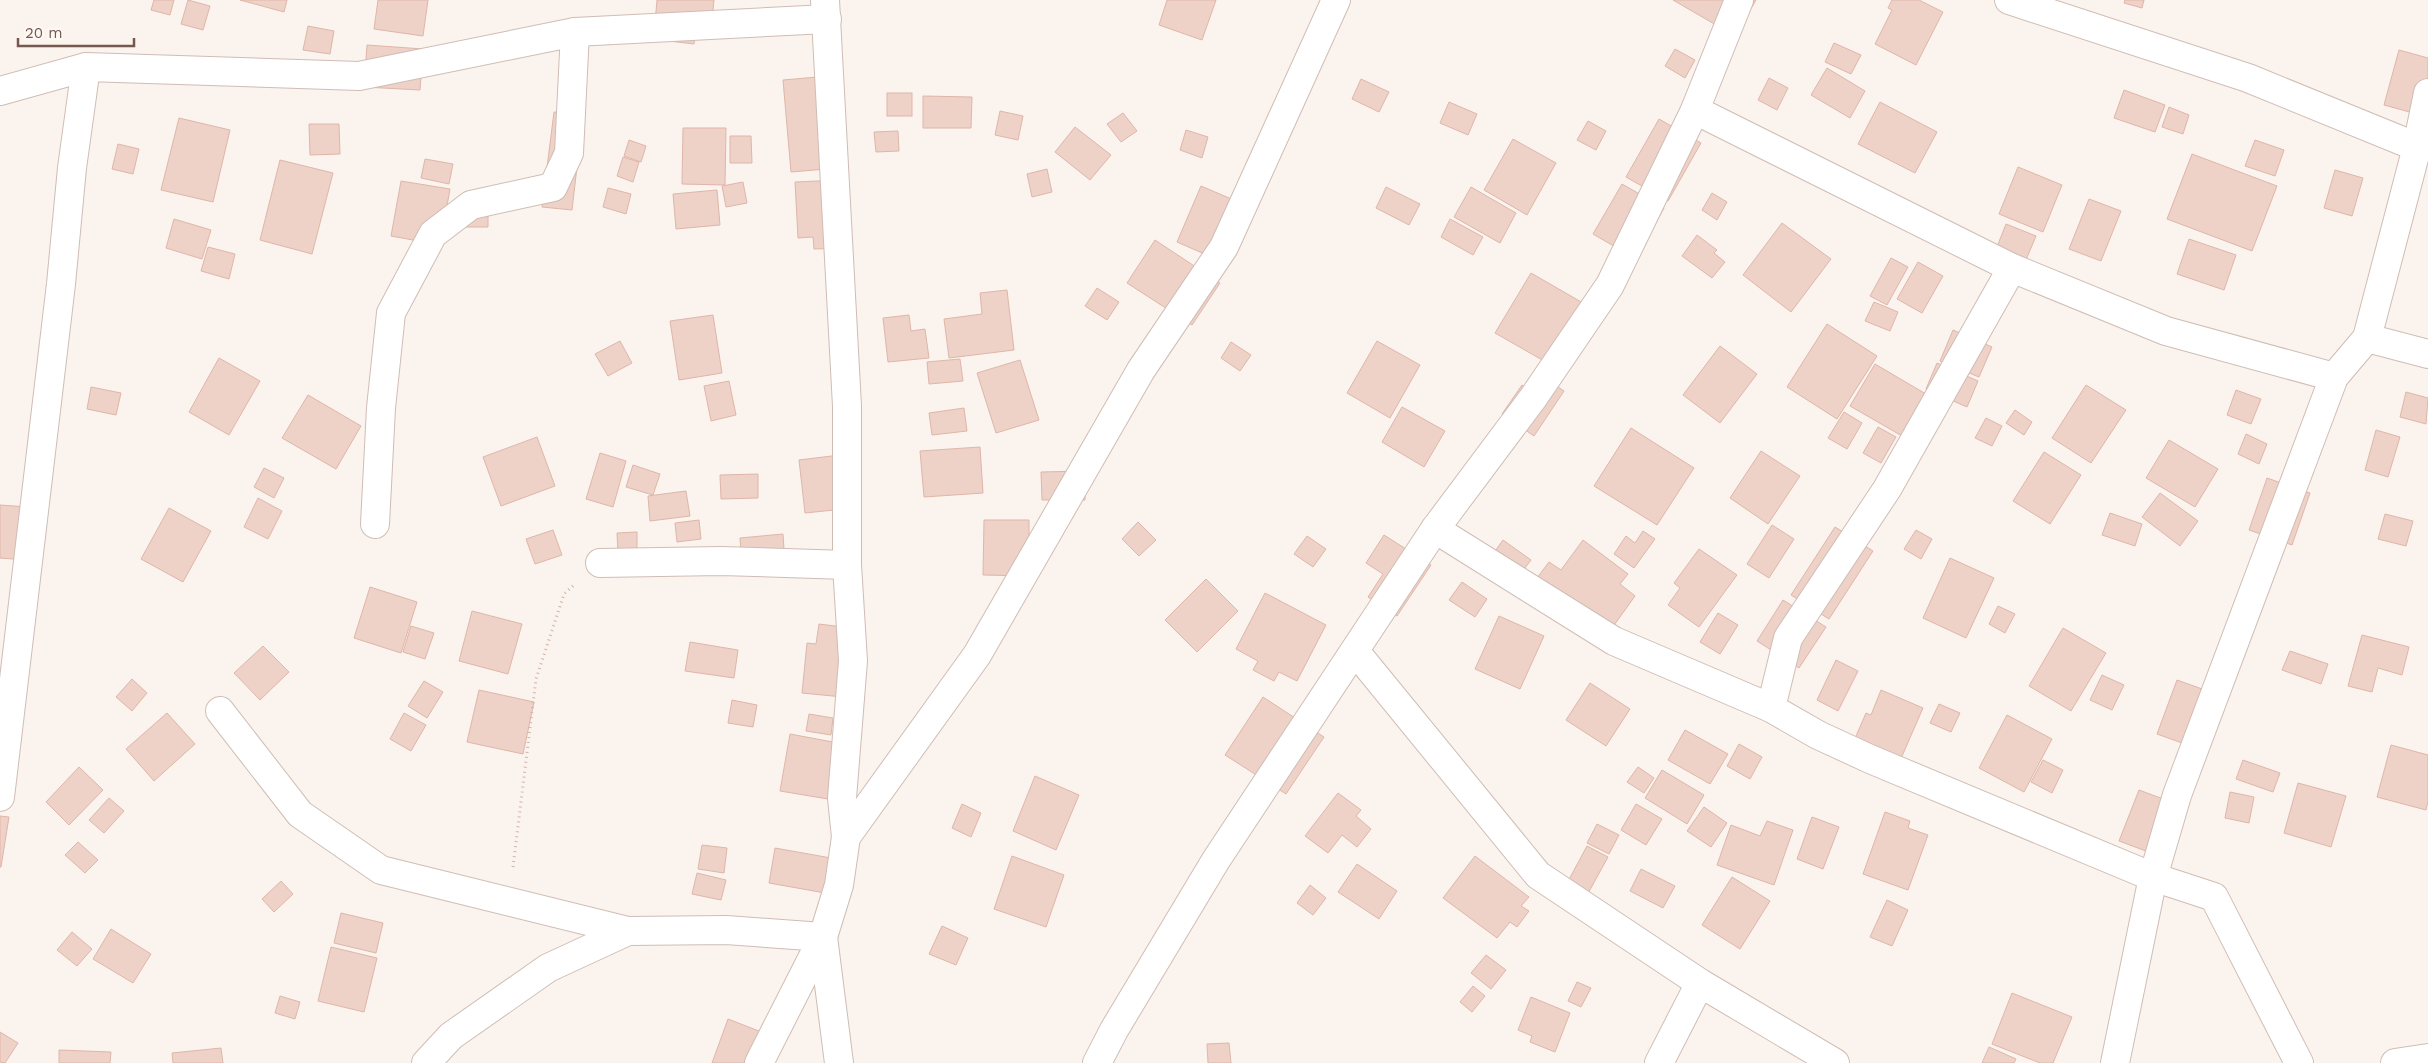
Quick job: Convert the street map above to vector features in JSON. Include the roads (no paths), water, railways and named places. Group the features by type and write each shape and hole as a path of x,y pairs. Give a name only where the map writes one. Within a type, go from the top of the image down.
{"street":[{"path":"846,837 977,655 1141,370 1224,247 1336,0"},
{"path":"1097,1063 1114,1030 1216,860 1435,529 1533,398 1610,284 1695,110 1739,0"},
{"path":"2010,0 2248,78 2416,147"},
{"path":"0,91 86,67 358,76 575,32 826,10 847,406 847,564 853,661 842,798 846,837 840,885 823,937 759,1063"},
{"path":"375,524 381,408 391,313 433,234 471,205 553,187 569,153 575,32"},
{"path":"0,796 61,284 72,168 86,67"},
{"path":"2114,1063 2153,877 2177,796 2334,377 2367,338 2428,93"},
{"path":"1695,110 2012,268 2166,331 2334,377"},
{"path":"1771,708 1788,638 1887,489 2012,268"},
{"path":"2367,338 2428,354"},
{"path":"1435,529 1614,641 1771,708 1818,735 1870,759 2153,877 2214,897 2299,1063"},
{"path":"600,562 721,561 847,564"},
{"path":"1355,651 1538,875 1700,983 1835,1063"},
{"path":"220,711 300,814 381,870 628,931 726,930 823,937"},
{"path":"426,1063 452,1036 548,968 628,931"},
{"path":"823,937 839,1063"},
{"path":"1659,1063 1700,983"},
{"path":"2394,1063 2428,1058"}]}
